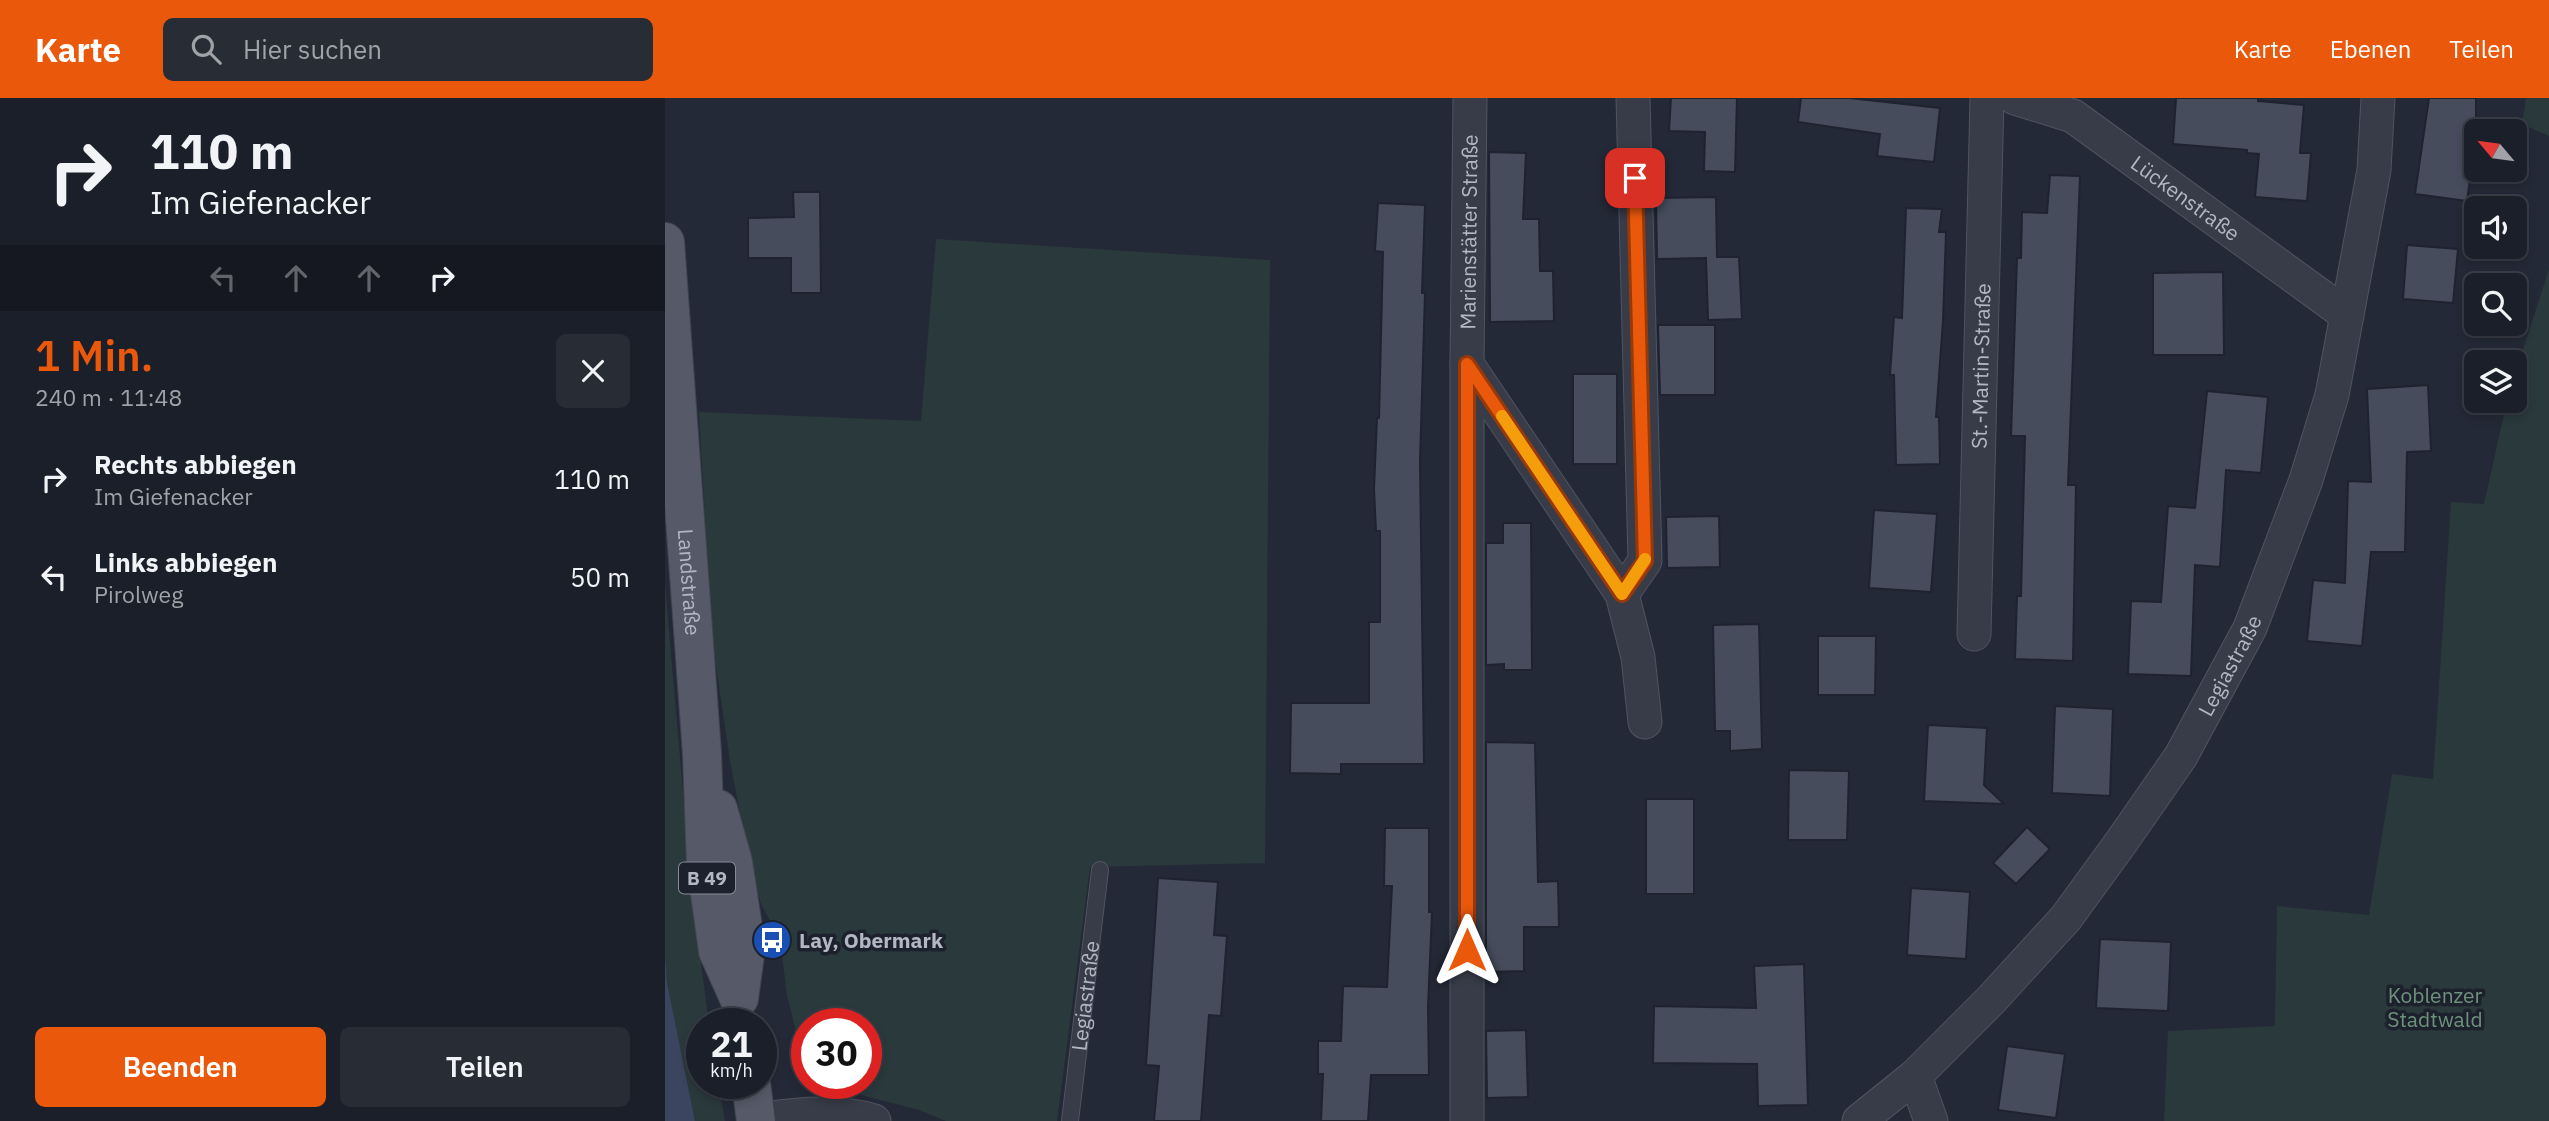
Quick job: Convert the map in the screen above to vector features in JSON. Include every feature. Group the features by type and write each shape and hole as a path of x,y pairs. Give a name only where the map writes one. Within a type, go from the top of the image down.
{"main road":[{"name":"Landstraße","path":"665,242 702,754 733,862 746,947 741,1008"},
{"path":"753,1099 756,1121"}],"street":[{"name":"Marienstätter Straße","path":"1467,1121 1467,364 1470,98"},
{"path":"1622,594 1645,561 1633,98"},
{"name":"St.-Martin-Straße","path":"1974,634 1987,98"},
{"name":"Lückenstraße","path":"2015,98 2073,116 2347,315"},
{"name":"Legiastraße","path":"1859,1121 1915,1076 1990,1001 2066,918 2123,841 2186,746 2250,628 2306,480 2332,395 2374,170 2378,98"},
{"path":"1467,364 1622,594 1637,657 1645,722"},
{"path":"1915,1076 1931,1121"},
{"path":"756,1121 816,1115 874,1121"}],"lane":[{"name":"Legiastraße","path":"1070,1121 1100,870"}],"green space":[{"path":"2526,98 2549,98 2549,136 2527,126 2527,119 2523,119"},
{"path":"936,239 1270,260 1265,863 1090,867 1057,1121 946,1121 919,1110 876,1099 882,1099 882,1008 791,1008 791,1011 780,939 761,904 751,871 730,761 712,638 699,412 921,421"},
{"name":"Koblenzer Stadtwald","path":"2549,269 2549,1121 2164,1121 2168,1031 2275,1026 2277,906 2369,915 2392,774 2433,779 2451,502 2484,504 2504,413 2527,413 2527,350 2523,350"},
{"path":"665,585 692,896 707,1008 686,1008 686,1076 667,982"},
{"path":"691,1099 721,1099 725,1121 695,1121"}],"water":[{"path":"665,953 667,982 686,1076 686,1099 691,1099 695,1121 665,1121"}],"building":[{"path":"1671,98 1737,98 1735,172 1704,171 1705,132 1669,131"},
{"path":"1801,98 1849,98 1940,108 1934,162 1877,156 1880,134 1798,122"},
{"path":"2176,98 2258,98 2258,101 2304,105 2300,153 2311,153 2307,201 2255,197 2259,154 2247,153 2247,150 2173,144"},
{"path":"2429,98 2476,98 2476,119 2464,119 2464,182 2470,182 2468,196 2464,196 2464,201 2415,194"},
{"path":"1489,152 1526,153 1523,219 1539,219 1540,271 1553,271 1554,321 1490,322"},
{"path":"2050,175 2080,176 2068,485 2076,485 2073,661 2015,659 2017,596 2021,596 2025,436 2011,436 2017,258 2021,258 2022,212 2047,213"},
{"path":"793,192 820,192 821,293 791,293 791,258 748,258 748,218 794,217"},
{"path":"1716,197 1717,257 1739,257 1742,319 1708,320 1706,258 1657,259 1656,198"},
{"path":"1378,203 1425,205 1420,462 1424,764 1341,764 1341,774 1290,773 1291,703 1369,703 1369,622 1380,622 1380,531 1376,531 1374,489 1379,418 1383,252 1375,251"},
{"path":"1906,208 1942,209 1939,232 1946,232 1936,417 1939,417 1940,464 1896,465 1894,375 1890,375 1894,317 1902,318"},
{"path":"2407,245 2458,249 2453,303 2403,299"},
{"path":"2223,272 2224,355 2153,355 2153,273"},
{"path":"1658,325 1715,325 1715,395 1660,395"},
{"path":"1573,374 1617,374 1617,464 1573,464"},
{"path":"2428,385 2431,451 2407,452 2405,552 2371,552 2362,646 2307,641 2313,580 2345,583 2348,481 2371,482 2367,389"},
{"path":"2207,391 2268,397 2261,473 2226,470 2220,567 2195,565 2191,676 2128,674 2131,601 2161,602 2168,506 2195,508"},
{"path":"1874,510 1937,514 1931,592 1869,588"},
{"path":"1719,516 1720,567 1667,568 1666,517"},
{"path":"1503,523 1531,523 1532,670 1504,670 1504,664 1486,665 1486,543 1503,543"},
{"path":"1759,624 1762,749 1730,751 1730,731 1715,731 1713,625"},
{"path":"1818,636 1876,636 1875,695 1818,695"},
{"path":"2055,706 2113,709 2110,796 2052,793"},
{"path":"1928,725 1987,728 1984,785 2004,804 1924,801"},
{"path":"1486,742 1535,743 1538,882 1558,881 1559,927 1524,927 1524,971 1486,972"},
{"path":"1789,770 1849,771 1847,840 1788,840"},
{"path":"1646,799 1694,799 1694,894 1646,894"},
{"path":"2027,827 2050,849 2016,884 1993,863"},
{"path":"1385,828 1429,828 1429,912 1432,912 1428,1008 1429,1075 1371,1075 1368,1121 1321,1121 1323,1074 1318,1074 1318,1041 1341,1041 1343,986 1387,987 1392,886 1384,886"},
{"path":"1158,878 1218,882 1214,935 1227,936 1221,1016 1209,1015 1201,1121 1154,1121 1159,1066 1146,1065"},
{"path":"1911,888 1970,892 1966,959 1907,955"},
{"path":"2100,939 2171,942 2168,1011 2096,1008"},
{"path":"1804,964 1808,1105 1758,1106 1757,1064 1653,1063 1654,1006 1756,1008 1754,966"},
{"path":"1526,1030 1528,1097 1487,1098 1486,1031"},
{"path":"2007,1046 2065,1054 2056,1118 1998,1110"}],"slow traffic":[{"path":"1502,416 1622,594 1645,559"}],"place":[{"name":"Lay, Obermark","path":"772,940"}],"route":[{"path":"1467,950 1467,364 1622,594 1645,561 1635,178"}]}
